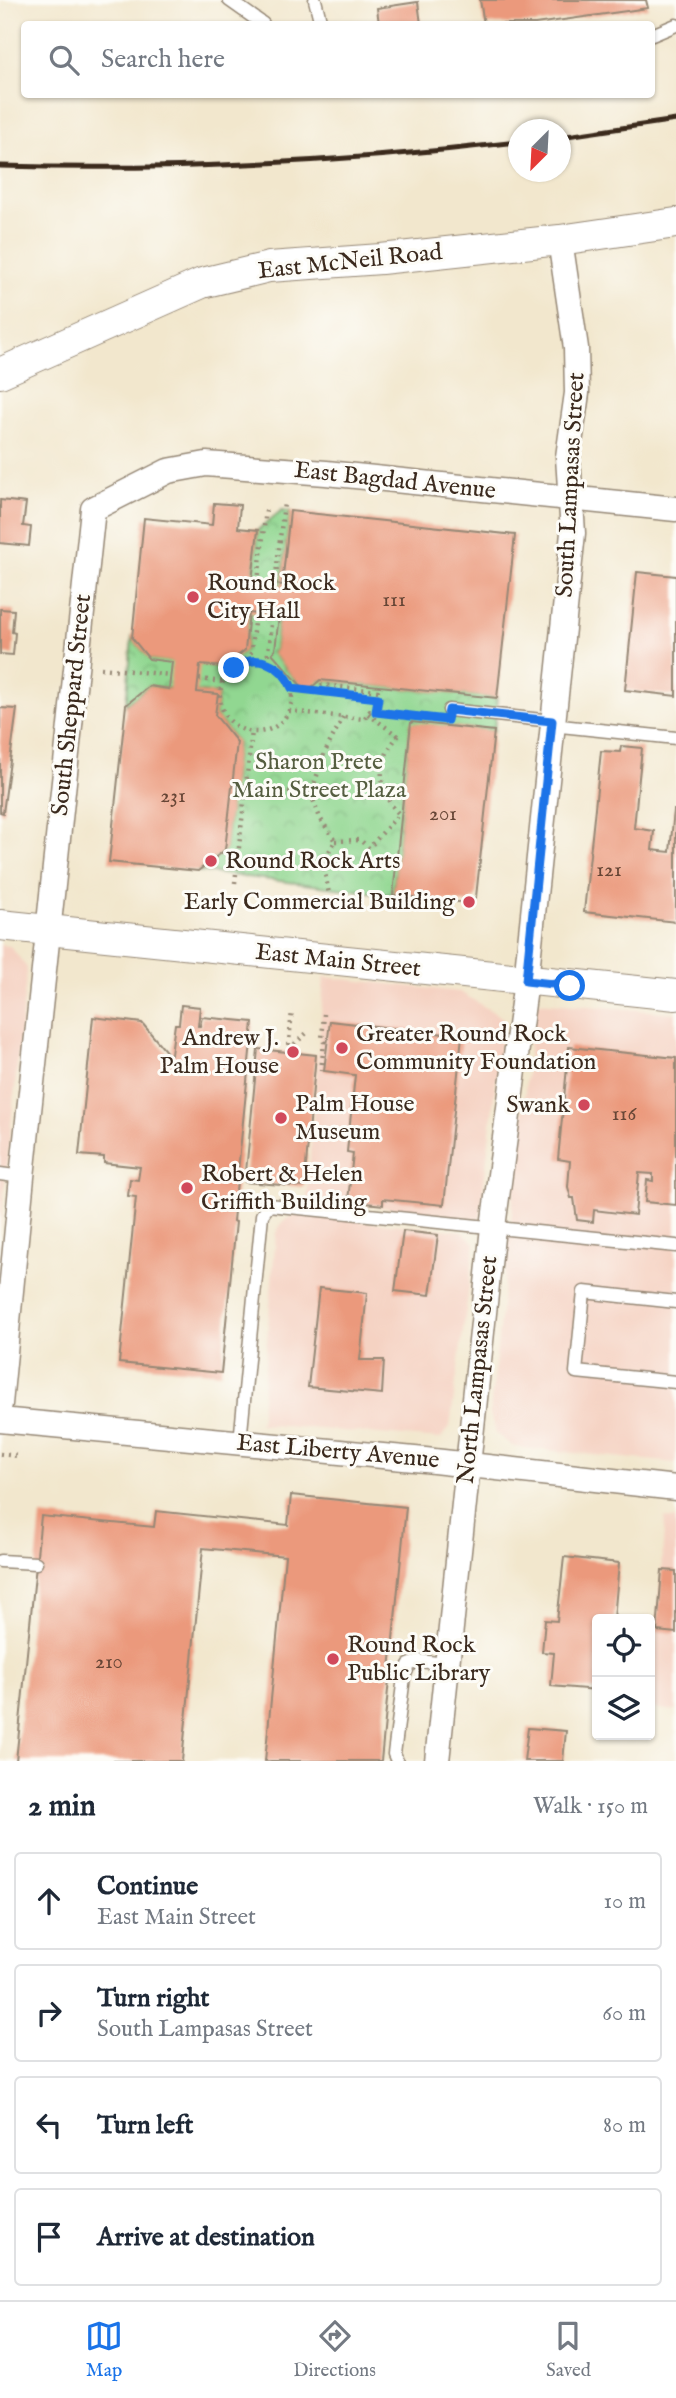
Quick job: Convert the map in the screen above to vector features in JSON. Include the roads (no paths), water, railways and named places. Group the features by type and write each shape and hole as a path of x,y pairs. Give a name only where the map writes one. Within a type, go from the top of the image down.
{"street":[{"name":"East McNeil Road","path":"0,373 202,283 269,267 381,259 560,240 676,223"},
{"name":"South Lampasas Street","path":"526,981 573,533 568,457 576,393 576,348 560,240"},
{"name":"East Bagdad Avenue","path":"120,495 168,471 205,464 676,509"},
{"name":"South Sheppard Street","path":"48,930 93,509 120,495"},
{"name":"East Main Street","path":"0,925 676,995"},
{"path":"0,1404 11,1175 48,930"},
{"name":"North Lampasas Street","path":"438,1761 493,1227 526,981"},
{"name":"East Liberty Avenue","path":"0,1420 468,1464 676,1488"}],"lane":[{"path":"229,0 259,21"},
{"path":"315,0 320,21"},
{"path":"655,34 676,25"},
{"path":"449,710 676,738"},
{"path":"240,1442 262,1215 269,1205 676,1246"},
{"path":"676,1302 584,1292 576,1372 676,1382"},
{"path":"0,1561 36,1563"},
{"path":"397,1761 394,1754 404,1677 409,1665 419,1661 447,1664"}],"railway":[{"path":"571,135 676,120"},
{"path":"0,166 195,166 325,160 508,143"}],"place":[{"name":"Round Rock City Hall","path":"193,597"},
{"name":"Round Rock Arts","path":"211,861"},
{"name":"Early Commercial Building","path":"469,902"},
{"name":"Greater Round Rock Community Foundation","path":"342,1048"},
{"name":"Andrew J. Palm House","path":"293,1052"},
{"name":"Swank","path":"584,1105"},
{"name":"Palm House Museum","path":"281,1118"},
{"name":"Robert & Helen Griffith Building","path":"187,1188"},
{"name":"Round Rock Public Library","path":"333,1659"}],"park label":[{"name":"Sharon Prete Main Street Plaza","path":"319,776"}]}
